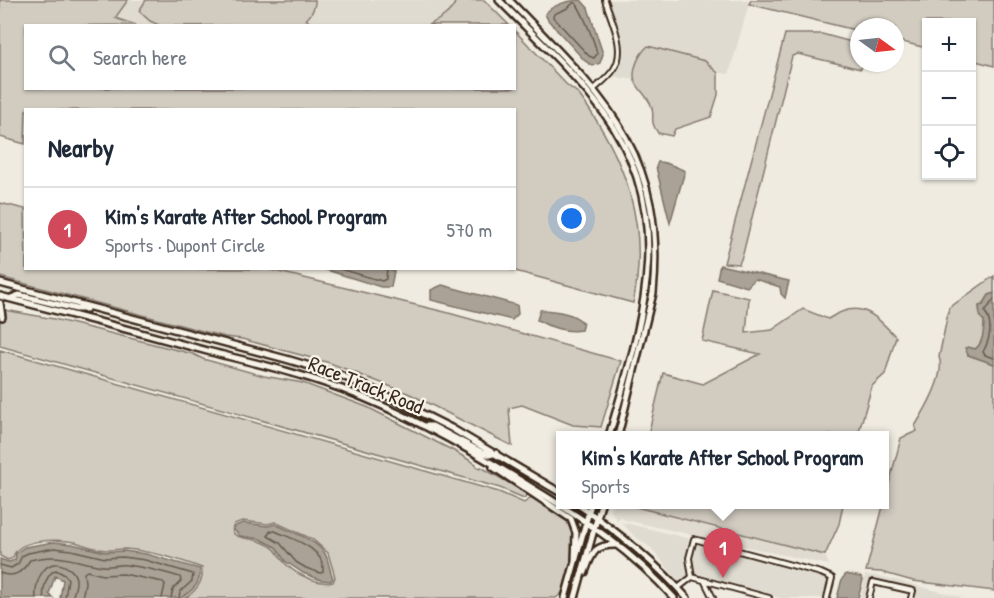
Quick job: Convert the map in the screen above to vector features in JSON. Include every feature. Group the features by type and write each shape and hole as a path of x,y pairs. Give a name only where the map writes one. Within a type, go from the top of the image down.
{"main road":[{"path":"499,0 595,102 616,131 635,172 644,206 648,228 649,269 643,309 608,431"},
{"path":"509,0 594,89 611,111 630,144 647,189 654,227 653,293 619,431"},
{"name":"Race Track Road","path":"0,283 340,375 424,414 556,489"},
{"path":"11,298 19,295 76,309 94,308"},
{"name":"Race Track Road","path":"0,296 307,377 361,396 474,454 556,503"},
{"path":"0,303 2,317"},
{"path":"422,426 432,426 483,453 490,455 496,453"},
{"path":"474,454 480,461 479,465"},
{"path":"490,463 500,473 570,519 576,533 575,561"},
{"name":"Race Track Road","path":"566,509 594,526 618,545 675,598"},
{"path":"584,509 646,556 687,598"},
{"path":"565,598 590,509"},
{"path":"575,598 600,509"},
{"path":"575,598 592,553 603,546 618,545"},
{"path":"559,598 567,591"}],"street":[{"path":"594,89 616,68 620,52 605,0"},
{"path":"692,577 689,558 694,539 821,573 831,578 827,598"},
{"path":"678,588 692,577"},
{"path":"692,577 769,598"},
{"path":"704,582 713,598"},
{"path":"869,598 873,582 913,591 911,598"}],"shaded area":[{"path":"0,0 128,0 115,18 133,24 24,24 24,90 516,90 516,32 566,84 579,94 596,119 621,168 636,220 637,274 633,303 512,270 516,270 516,108 24,108 24,144 0,137"},
{"path":"128,0 146,0 140,11 150,21 158,24 133,24 115,18"},
{"path":"146,0 315,0 314,8 306,19 311,24 157,24 139,11"},
{"path":"315,0 456,0 455,5 440,20 430,24 311,24 306,19 316,3"},
{"path":"456,0 484,0 508,24 430,24 441,18"},
{"path":"607,0 750,0 729,74 716,72 705,61 642,51 636,65 635,80 612,76 618,68 622,52 620,37"},
{"path":"751,0 994,0 994,66 976,61 976,18 922,18 922,47 904,42 904,18 850,18 850,29 749,4"},
{"path":"785,34 822,34 850,42 850,66 798,54 792,56 743,254 739,264 724,263"},
{"path":"648,46 705,61 718,73 718,95 711,117 675,129 672,136 658,133 653,124 651,105 634,76 637,62"},
{"path":"0,203 24,209 24,270 271,270 445,312 621,361 601,427 573,425 522,405 509,408 512,446 410,394 330,363 0,277"},
{"path":"994,276 994,293 989,295 983,305 979,306 984,320 983,336 980,344 975,349 971,348 968,355 994,364 994,591 913,581 881,572 866,571 882,509 889,509 889,484 901,438 917,431 915,426 937,383 940,373 939,357 949,308"},
{"path":"713,290 749,298 746,333 772,330 803,309 828,319 839,313 858,309 873,316 896,337 885,374 872,386 859,431 649,431 663,373 703,384 760,354 702,341"},
{"path":"5,310 54,319 193,354 203,359 264,376 303,383 367,407 454,451 476,466 528,494 524,498 500,488 0,346 0,319 4,320"},
{"path":"0,350 499,492 524,503 532,497 565,516 573,529 571,562 562,593 556,598 185,598 198,586 202,578 202,568 154,554 125,549 103,550 75,542 49,540 30,543 16,551 13,558 8,560 0,556","holes":["242,521 268,524 275,522 312,539 328,553 335,577 333,582 320,582 300,574 288,566 272,547 261,541 240,537 233,533 232,529 234,524"]},
{"path":"644,509 825,555 829,565 625,520 621,517 617,520 610,510"},
{"path":"644,509 842,509 839,524 825,555"},
{"path":"621,522 691,539 686,557 689,576 680,583 651,548 634,536"},
{"path":"696,542 820,575 828,579 823,598 780,598 694,576 691,558"},
{"path":"865,575 880,576 964,598 914,598 913,588 874,580 871,581 866,598 861,598"}],"water":[{"path":"581,0 588,8 603,54 600,63 593,66 585,61 545,14 561,4"},
{"path":"658,162 685,171 670,223 656,167"},
{"path":"720,265 789,281 785,298 781,294 780,287 755,279 747,287 717,278"},
{"path":"326,270 394,271 391,287 381,287"},
{"path":"442,285 517,305 518,314 512,320 431,300 431,290"},
{"path":"994,293 994,364 968,355 965,348 975,349 980,344 984,321 980,317 979,306 983,305 989,295"},
{"path":"540,310 574,316 583,323 581,330 564,330 542,323 537,320"},
{"path":"243,523 268,526 275,524 308,539 324,552 333,578 331,581 321,580 303,573 285,561 276,547 260,539 240,536 234,530 235,526"},
{"path":"54,542 105,552 124,551 146,554 200,569 199,579 192,590 181,598 60,598 63,580 55,576 49,594 53,598 0,598 0,559 9,562 15,560 16,553 25,547"},
{"path":"846,574 861,577 863,580 858,598 837,598 842,579"}],"place":[{"name":"Kim's Karate After School Program","path":"723,578"}]}
